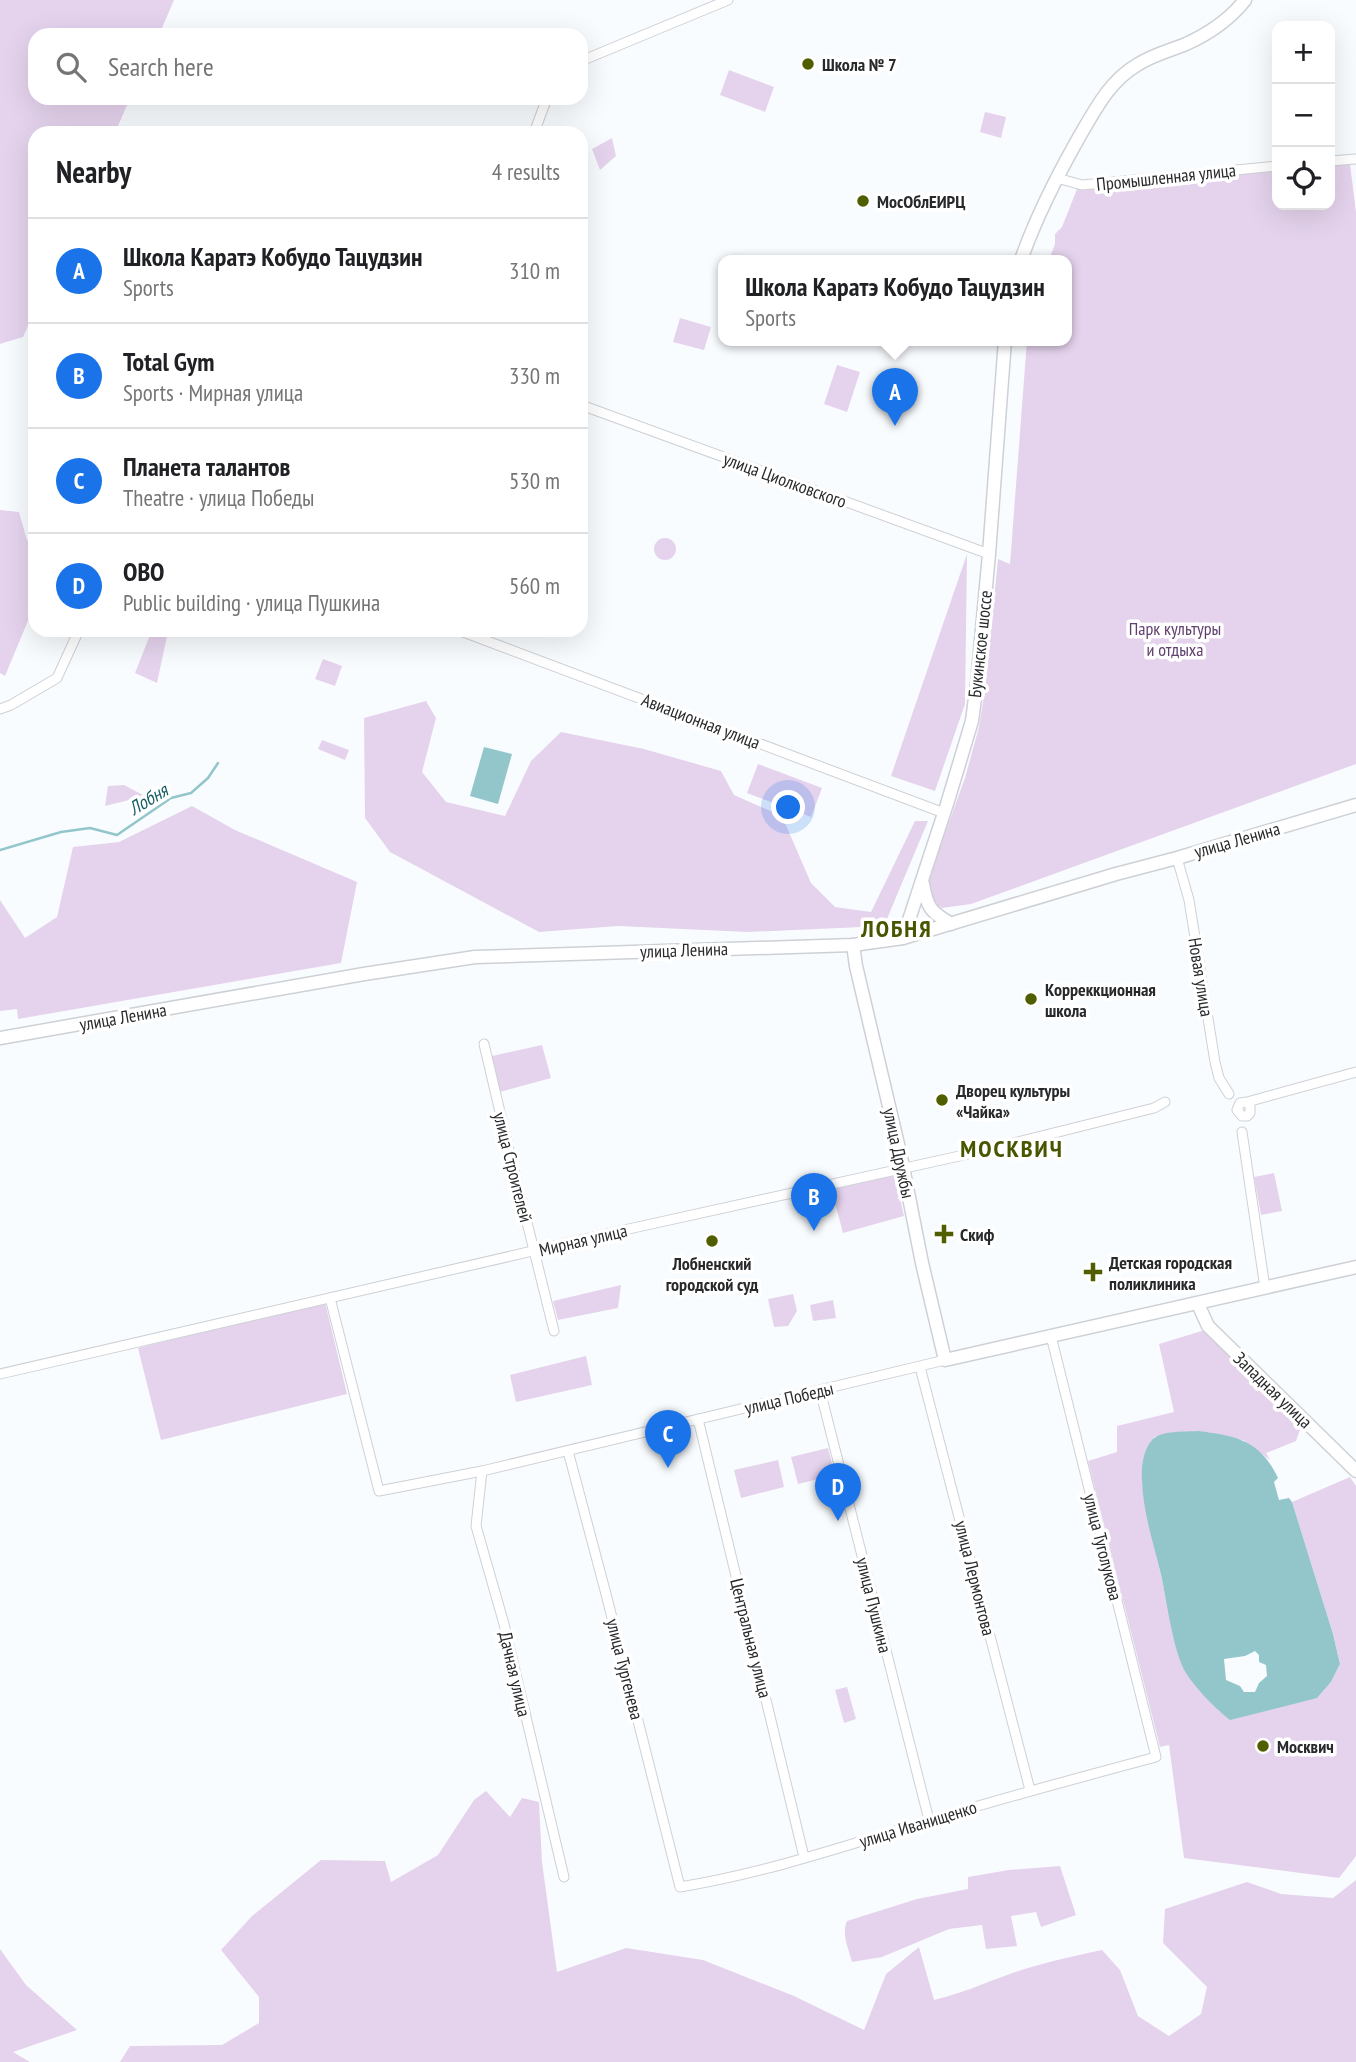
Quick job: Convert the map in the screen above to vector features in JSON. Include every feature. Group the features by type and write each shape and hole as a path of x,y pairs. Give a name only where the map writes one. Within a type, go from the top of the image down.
{"main road":[{"path":"1023,255 1056,178 1093,113 1118,79 1150,57 1204,34 1237,11 1245,0"},
{"name":"Букинское шоссе","path":"903,938 972,721 989,554 1005,346"},
{"name":"улица Ленина","path":"0,1038 475,957 853,946 903,938 1356,805"},
{"path":"922,880 925,898 933,914 951,924"},
{"name":"улица Дружбы","path":"853,946 945,1360"},
{"name":"улица Победы","path":"945,1360 1356,1267"},
{"name":"Западная улица","path":"1198,1304 1208,1326 1356,1471"}],"street":[{"path":"588,58 728,0"},
{"path":"537,126 544,105"},
{"path":"1335,161 1356,159"},
{"name":"Промышленная улица","path":"1056,178 1082,186 1272,167"},
{"name":"улица Циолковского","path":"588,408 989,554"},
{"path":"0,709 57,678 76,637"},
{"name":"Авиационная улица","path":"477,637 944,813"},
{"name":"Новая улица","path":"1177,858 1189,900 1219,1077 1229,1094 1244,1109"},
{"name":"улица Строителей","path":"484,1044 554,1331"},
{"path":"1265,1287 1242,1132 1244,1109 1271,1095 1356,1072"},
{"name":"Мирная улица","path":"0,1374 982,1151 1128,1115 1165,1102"},
{"name":"улица Победы","path":"330,1298 379,1491 482,1471 945,1360"},
{"name":"улица Туголукова","path":"1051,1336 1156,1757"},
{"name":"улица Лермонтова","path":"920,1367 1030,1790"},
{"name":"улица Пушкина","path":"820,1390 929,1820"},
{"name":"Центральная улица","path":"698,1419 804,1857"},
{"name":"улица Тургенева","path":"568,1451 680,1887"},
{"name":"Дачная улица","path":"482,1471 476,1525 503,1624 564,1877"},
{"name":"улица Иванищенко","path":"680,1887 740,1875 1030,1790 1156,1757"}],"green space":[{"path":"0,0 174,0 162,28 28,28 28,105 127,105 118,126 28,126 28,326 23,337 0,344"},
{"path":"729,70 774,87 765,112 720,95"},
{"path":"985,112 1006,117 1001,138 980,132"},
{"path":"612,138 616,156 600,170 592,149"},
{"name":"Парк культуры и отдыха","path":"1350,164 1356,212 1356,764 971,904 942,908 934,903 927,883 965,778 979,727 998,559 1010,564 1027,346 1072,346 1072,255 1051,255 1055,234 1062,227 1077,189 1272,170 1272,210 1335,210 1335,165"},
{"path":"680,318 711,327 704,350 673,342"},
{"path":"837,365 860,372 847,412 824,404"},
{"path":"0,510 19,512 28,541 28,621 5,676 0,673"},
{"path":"665,538 673,541 676,549 673,557 665,560 657,557 654,549 657,541"},
{"path":"967,554 965,704 935,791 891,776"},
{"path":"149,637 167,637 157,683 135,673"},
{"path":"323,659 342,666 335,686 315,679"},
{"path":"426,701 436,718 422,772 446,802 505,816 531,761 561,732 644,749 721,771 734,795 782,816 811,883 835,907 871,912 915,821 928,821 884,926 748,932 618,926 539,932 390,852 365,818 364,718"},
{"path":"322,740 349,750 345,760 318,749"},
{"path":"758,764 822,788 811,817 747,793"},
{"path":"124,785 145,796 105,806 108,786"},
{"path":"192,806 235,830 357,882 341,963 18,1019 17,1009 0,1011 0,900 25,938 57,917 73,847 119,842"},
{"path":"542,1045 551,1078 500,1092 492,1056"},
{"path":"1274,1173 1282,1211 1261,1215 1254,1177"},
{"path":"895,1175 904,1216 843,1233 831,1188"},
{"path":"621,1285 618,1308 558,1320 553,1301"},
{"path":"793,1294 797,1311 788,1326 774,1327 768,1299"},
{"path":"833,1300 836,1318 813,1321 810,1305"},
{"path":"325,1302 347,1394 161,1440 138,1348"},
{"path":"1205,1330 1302,1424 1296,1441 1266,1453 1270,1460 1243,1440 1175,1432 1154,1437 1142,1481 1176,1643 1186,1672 1220,1712 1317,1698 1331,1682 1340,1664 1292,1502 1350,1477 1356,1486 1356,1856 1339,1878 1184,1858 1169,1745 1160,1747 1088,1461 1117,1452 1117,1426 1174,1412 1159,1344"},
{"path":"586,1356 592,1385 516,1402 510,1375"},
{"path":"828,1448 835,1475 798,1484 791,1457"},
{"path":"778,1460 784,1487 741,1498 734,1470"},
{"path":"847,1687 856,1719 844,1723 835,1690"},
{"path":"486,1791 510,1817 522,1798 539,1802 542,1862 557,1972 626,1948 703,1960 794,1996 864,2030 886,1974 919,1947 934,2000 1030,1967 1102,1950 1120,1970 1138,2016 1169,2036 1201,2014 1207,1987 1163,1943 1165,1909 1247,1882 1281,1894 1333,1898 1356,1880 1356,2062 120,2062 130,2046 222,2045 259,2023 259,1997 221,1950 252,1916 321,1860 385,1861 391,1882 438,1855 474,1800"},
{"path":"1060,1866 1076,1915 1041,1927 1036,1912 1011,1916 1017,1946 986,1949 982,1925 949,1929 882,1957 852,1962 845,1936 847,1921 917,1899 968,1889 968,1877"},
{"path":"0,1949 26,1985 77,2030 13,2052 30,2062 0,2062"}],"water":[{"path":"484,747 512,754 498,804 470,796"},
{"path":"1198,1431 1236,1438 1255,1448 1271,1465 1278,1478 1274,1482 1279,1500 1289,1498 1292,1502 1340,1664 1331,1682 1317,1698 1230,1720 1201,1692 1181,1664 1147,1516 1142,1471 1146,1449 1156,1437 1167,1433","holes":["1255,1651 1259,1655 1259,1662 1266,1665 1267,1676 1259,1683 1255,1692 1244,1692 1240,1686 1226,1680 1224,1659 1245,1656"]}],"waterway":[{"name":"Лобня","path":"0,850 61,832 90,828 117,835 171,798 191,793 208,778 218,763"}],"place":[{"name":"Школа № 7","path":"808,64"},
{"name":"МосОблЕИРЦ","path":"863,201"},
{"name":"Школа Каратэ Кобудо Тацудзин","path":"895,426"},
{"name":"Корреккционная школа","path":"1031,999"},
{"name":"Дворец культуры «Чайка»","path":"942,1100"},
{"name":"Total Gym","path":"814,1231"},
{"name":"Скиф","path":"944,1234"},
{"name":"Лобненский городской суд","path":"712,1241"},
{"name":"Детская городская поликлиника","path":"1093,1272"},
{"name":"Планета талантов","path":"668,1468"},
{"name":"ОВО","path":"838,1521"},
{"name":"Москвич","path":"1263,1746"}],"district":[{"name":"ЛОБНЯ","path":"897,928"},
{"name":"МОСКВИЧ","path":"1012,1148"}]}
